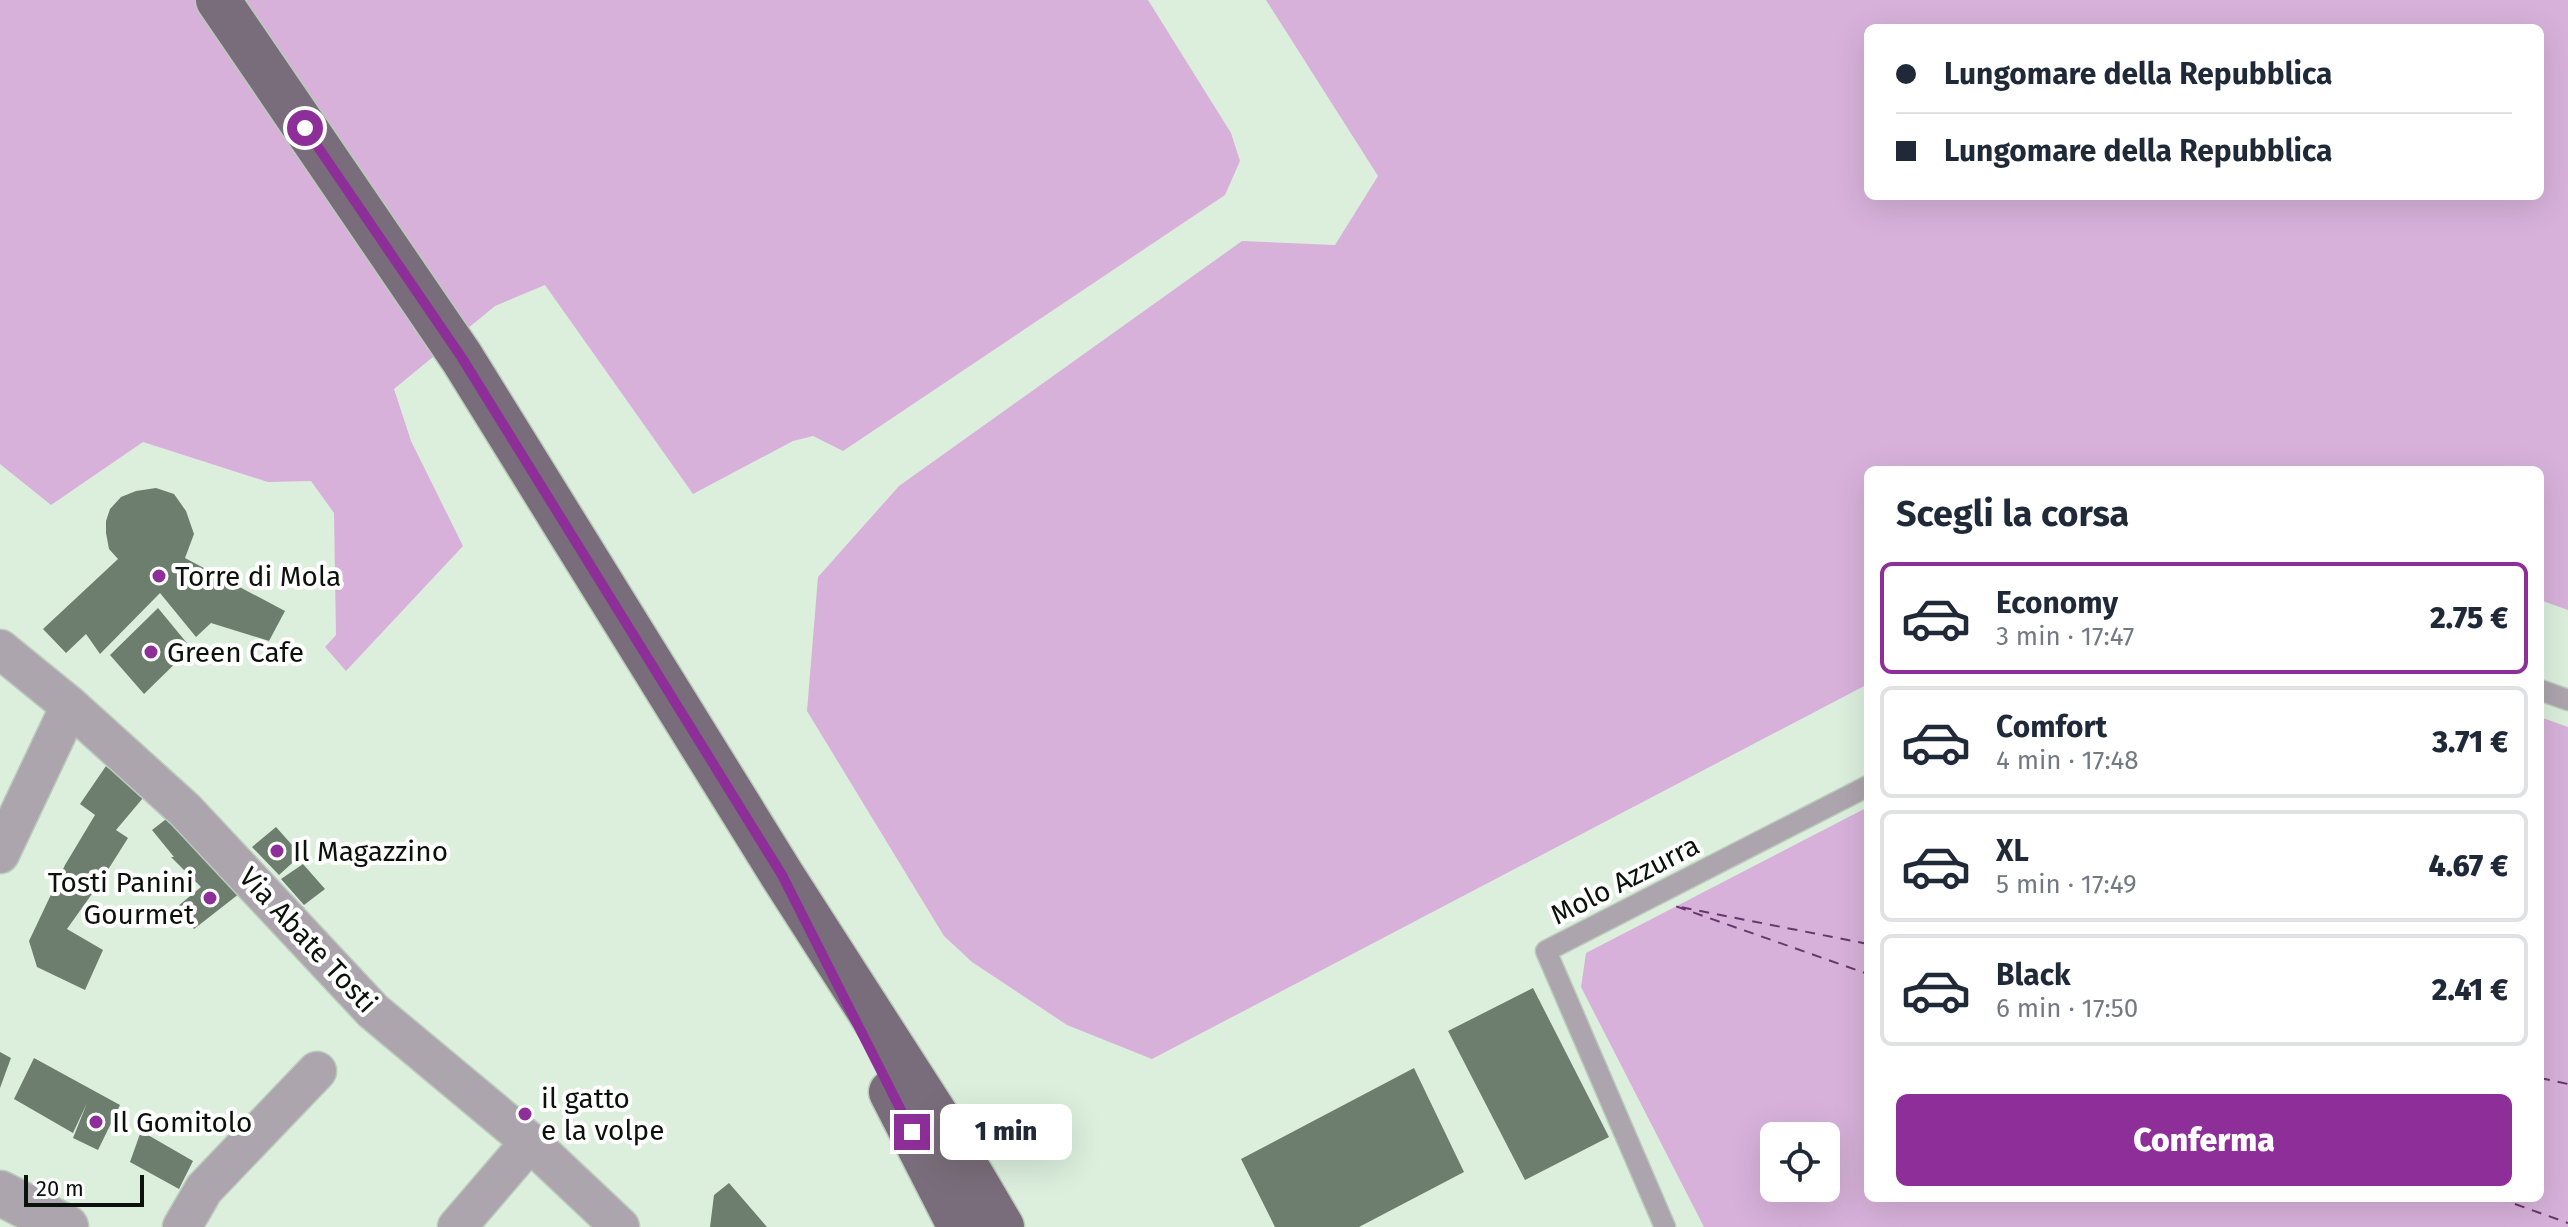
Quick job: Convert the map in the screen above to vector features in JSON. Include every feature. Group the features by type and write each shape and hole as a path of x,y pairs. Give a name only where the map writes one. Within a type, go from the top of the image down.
{"main road":[{"path":"218,0 462,358 782,875 936,1115 1002,1227"},
{"path":"782,875 960,1227"}],"street":[{"name":"Via Abate Tosti","path":"0,649 70,706 185,810 373,1011 530,1142 620,1227"},
{"path":"0,854 70,706"},
{"path":"182,1227 204,1189 317,1071"},
{"path":"457,1227 530,1142"},
{"path":"0,1193 66,1227"}],"lane":[{"path":"2544,691 2568,700"},
{"name":"Molo Azzurra","path":"1665,1227 1546,951 1668,900 1864,788"}],"shaded area":[{"path":"0,0 1148,0 1231,133 1240,161 1225,195 843,451 813,436 793,441 693,494 545,285 495,306 394,389 411,441 463,546 346,671 325,647 336,635 334,513 311,481 268,482 143,442 51,505 0,464"},
{"path":"1266,0 2568,0 2568,610 2544,601 2544,466 1864,466 1864,686 1152,1059 1067,1025 972,962 944,936 807,711 818,577 899,486 1242,241 1335,245 1378,176"},
{"path":"2544,718 2568,727 2568,1227 1704,1227 1581,987 1586,953 1864,809 1864,1202 2544,1202"}],"building":[{"name":"Torre di Mola","path":"156,488 174,494 186,511 194,534 185,558 285,611 269,641 211,623 196,637 160,593 100,654 86,634 66,653 43,629 118,559 109,549 106,533 110,509 121,497"},
{"name":"Green Cafe","path":"158,608 191,648 144,694 110,655"},
{"path":"106,766 143,798 116,830 128,838 67,929 103,950 85,990 37,967 29,941 65,865 95,815 80,804"},
{"path":"174,813 244,890 194,929 177,907 201,887 171,857 174,857 152,830"},
{"name":"Il Magazzino","path":"276,827 301,855 279,875 252,847"},
{"path":"303,864 325,889 304,905 281,879"},
{"path":"1533,988 1609,1137 1525,1180 1448,1031"},
{"path":"0,1052 11,1058 0,1088"},
{"path":"34,1058 120,1105 98,1150 73,1138 87,1103 73,1133 14,1099"},
{"path":"1414,1068 1464,1172 1359,1227 1275,1227 1241,1159"},
{"path":"141,1131 193,1161 179,1189 130,1162"},
{"path":"729,1183 767,1227 710,1227 714,1195"}],"ferry route":[{"path":"1864,943 1675,906 1864,973"},
{"path":"2544,1079 2568,1084"},
{"path":"2509,1202 2568,1223"}],"place":[{"name":"Torre di Mola","path":"159,576"},
{"name":"Green Cafe","path":"151,652"},
{"name":"Il Magazzino","path":"277,851"},
{"name":"Tosti Panini Gourmet","path":"210,898"},
{"name":"il gatto e la volpe","path":"525,1114"},
{"name":"Il Gomitolo","path":"96,1122"}],"route":[{"path":"305,128 462,358 782,875 912,1132"}]}
